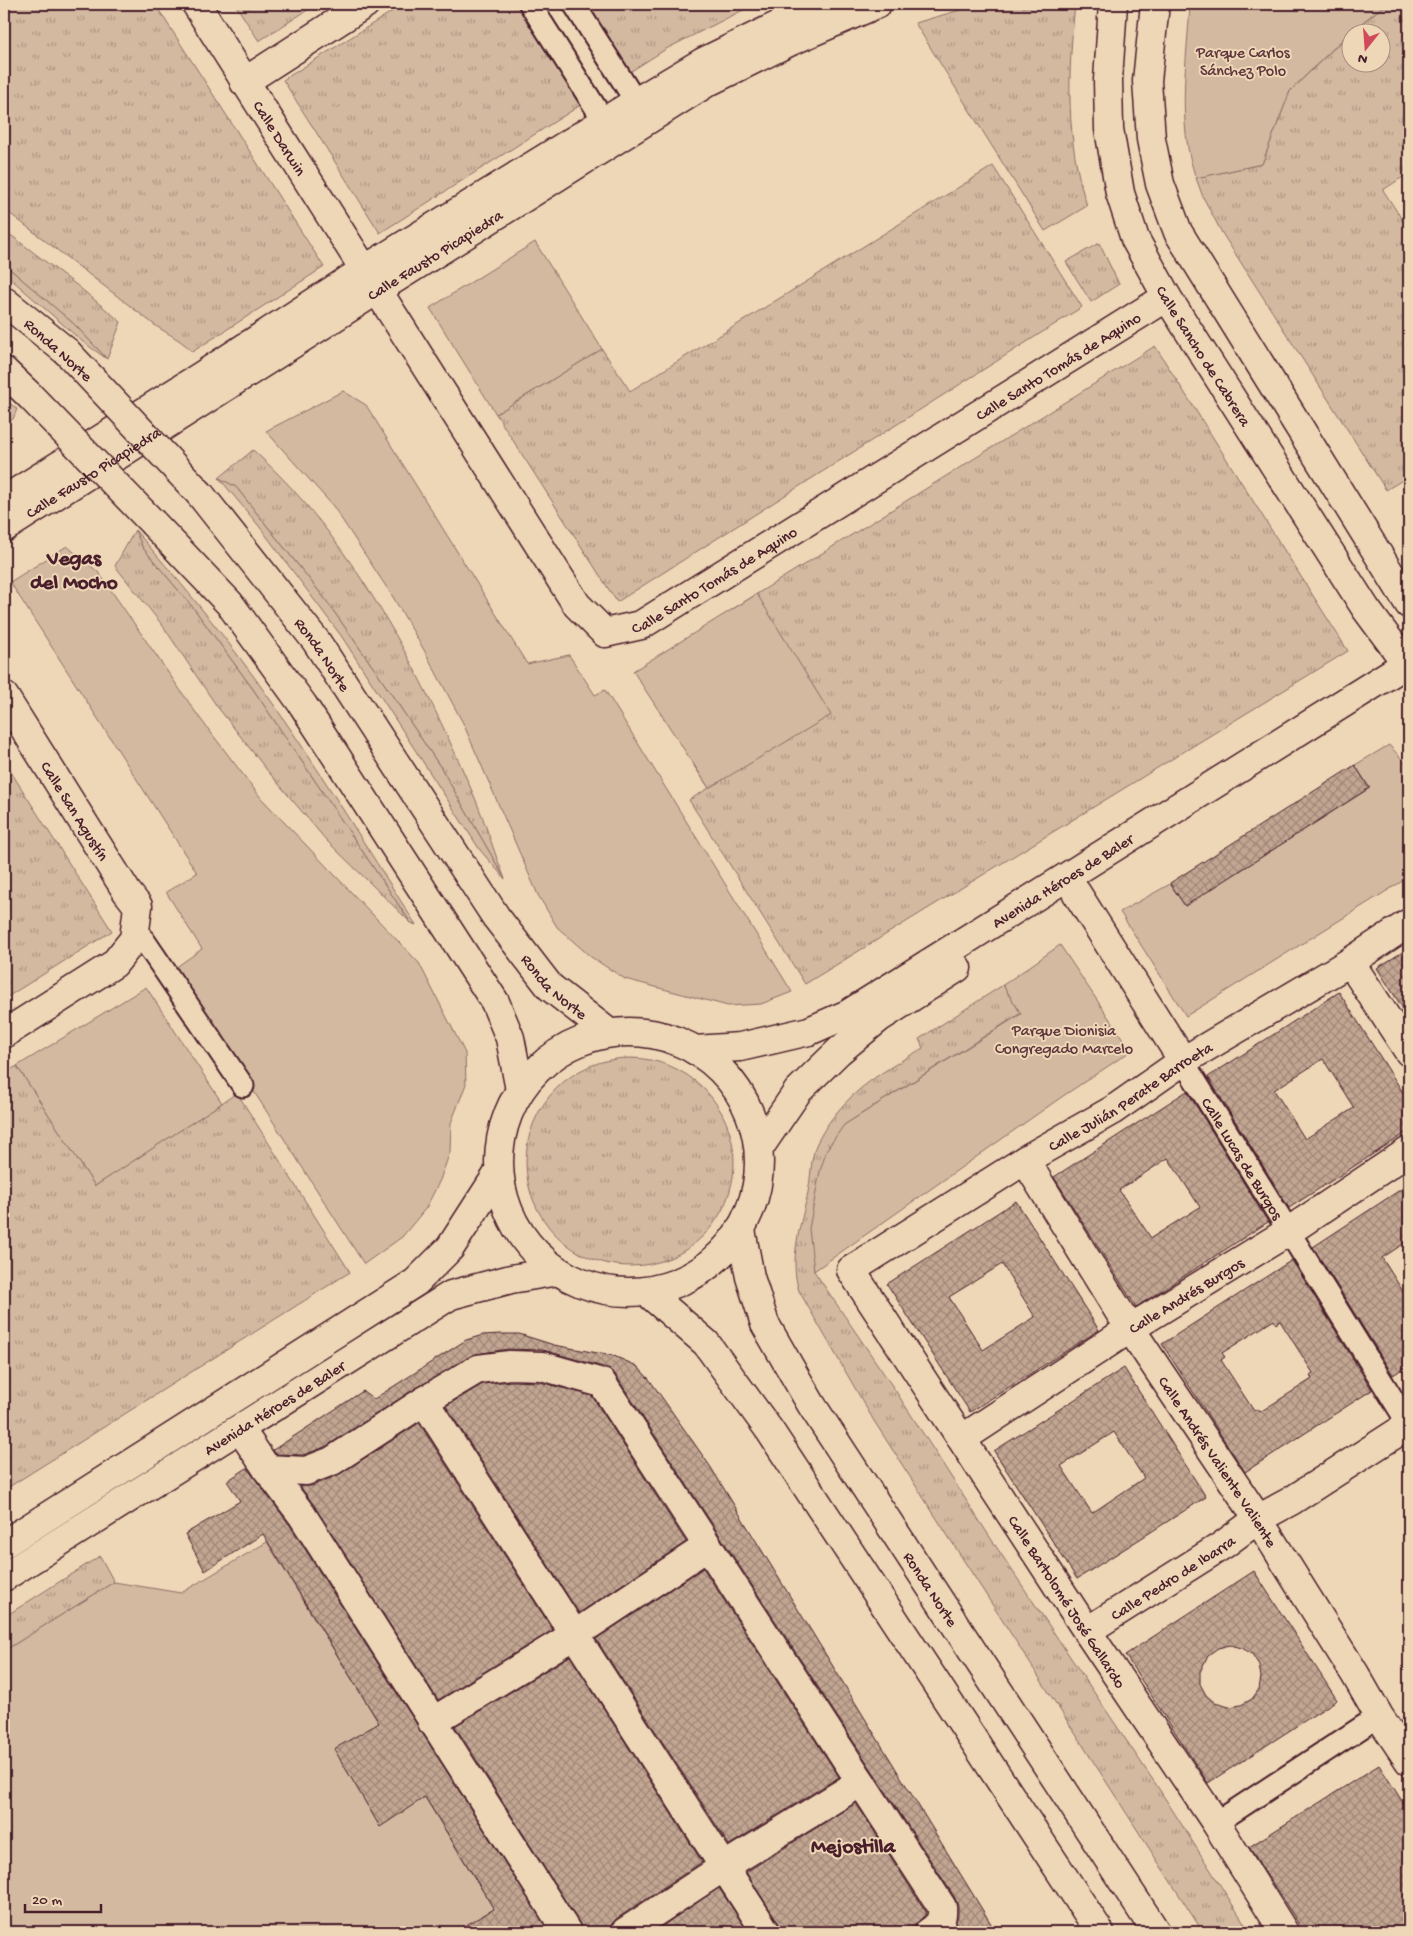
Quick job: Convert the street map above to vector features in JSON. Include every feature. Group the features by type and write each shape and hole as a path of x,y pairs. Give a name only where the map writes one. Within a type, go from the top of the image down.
{"main road":[{"name":"Calle Darwin","path":"196,4 370,280"},
{"path":"244,82 365,4"},
{"name":"Calle Fausto Picapiedra","path":"4,528 604,121 703,62 783,23 833,4"},
{"name":"Calle Fausto Picapiedra","path":"4,500 201,376 370,280 708,82 789,42 877,4"},
{"name":"Calle Sancho de Cabrera","path":"1113,4 1108,80 1109,128 1120,193 1135,240 1167,297 1366,609 1409,668"},
{"path":"1156,4 1147,81 1151,139 1160,184 1178,232 1409,604"},
{"name":"Calle Santo Tomás de Aquino","path":"370,280 577,605 605,632 641,625 1167,297"},
{"name":"Ronda Norte","path":"4,301 67,352 200,494 316,641 496,917 550,987 609,1033"},
{"path":"4,371 230,604 303,705 495,1002 510,1038 520,1090"},
{"name":"Avenida Héroes de Baler","path":"759,1148 798,1091 839,1051 879,1018 1076,892 1409,668"},
{"name":"Avenida Héroes de Baler","path":"695,1050 740,1047 809,1030 848,1014 1409,668"},
{"name":"Calle San Agustín","path":"4,696 127,892 138,906 134,939 114,964 4,1034"},
{"name":"Calle Lucas de Burgos","path":"1076,892 1183,1061"},
{"name":"Calle Julián Perate Barroeta","path":"851,1270 1025,1160 1113,1110 1183,1061 1350,962 1409,923"},
{"path":"1350,962 1409,1052"},
{"name":"Ronda Norte","path":"609,1033 654,1034 695,1050 726,1075 740,1096 748,1109 759,1148 757,1191 741,1230 716,1260 683,1281 647,1292 615,1292 585,1285 558,1271 528,1245 508,1210 499,1172 502,1129 520,1090 544,1063 575,1044 609,1033"},
{"name":"Calle Andrés Burgos","path":"963,1438 1131,1328 1289,1231 1409,1151"},
{"name":"Calle Andrés Valiente Valiente","path":"1025,1160 1120,1313 1258,1519 1355,1674 1379,1716 1409,1761"},
{"name":"Avenida Héroes de Baler","path":"4,1544 416,1282 450,1248 499,1172"},
{"name":"Ronda Norte","path":"741,1230 750,1277 765,1324 811,1404 1156,1932"},
{"name":"Calle Bartolomé José Gallardo","path":"851,1270 963,1438 1087,1631 1216,1823 1284,1932"},
{"name":"Avenida Héroes de Baler","path":"4,1577 451,1295 511,1279 558,1271"},
{"path":"647,1292 706,1343 764,1423 1100,1932"},
{"path":"302,1515 304,1494 313,1479 330,1462 424,1401 478,1369 510,1365 542,1366 602,1383 942,1906 942,1918 936,1928 929,1932"},
{"path":"424,1401 766,1932"},
{"name":"Calle Pedro de Ibarra","path":"1087,1631 1223,1545 1258,1519 1291,1501 1409,1425"},
{"path":"240,1429 302,1515 567,1932"},
{"path":"267,1469 306,1471 330,1462"},
{"path":"432,1722 574,1635 708,1546"},
{"path":"625,1932 725,1866 861,1782"},
{"path":"1013,1799 1086,1932"}],"street":[{"path":"530,4 604,121"},
{"path":"574,4 636,102"},
{"path":"135,927 243,1086"},
{"name":"Calle Lucas de Burgos","path":"1183,1061 1409,1425"},
{"path":"1216,1823 1379,1716"}],"green space":[{"path":"4,4 155,4 324,267 192,352 4,209"},
{"path":"235,4 317,4 259,41"},
{"path":"404,4 525,4 587,101 380,233 283,80"},
{"path":"580,4 755,4 666,49 625,75"},
{"path":"981,4 1075,4 1070,106 1075,156 1087,206 1045,231 915,23"},
{"name":"Parque Carlos Sánchez Polo","path":"1190,4 1386,4 1363,22 1340,22 1340,42 1290,91 1262,164 1196,178 1186,136 1185,70"},
{"path":"1386,4 1409,4 1409,173 1383,190 1409,230 1409,476 1386,490 1222,233 1203,197 1196,178 1262,164 1290,91 1340,43 1340,72 1390,72 1390,22 1364,22"},
{"path":"993,166 1082,307 617,602 496,414 602,349 630,391"},
{"path":"4,230 79,287 121,322 107,359 74,324 4,264"},
{"path":"535,242 602,349 496,414 430,308"},
{"path":"1099,243 1119,284 1091,302 1066,262"},
{"path":"4,264 74,324 107,359 83,342 4,273"},
{"path":"1155,346 1348,651 805,984 689,800 709,788 694,766 731,610"},
{"path":"343,391 366,405 527,664 569,655 595,695 605,690 792,992 761,1004 728,1006 625,979 591,957 557,927 538,895 463,723 393,597 333,506 266,431"},
{"path":"8,402 17,409 13,419 4,426 4,403"},
{"path":"253,450 289,486 323,525 354,567 382,612 432,704 454,751 479,808 505,879 441,768 325,599 236,487 219,478"},
{"path":"219,478 236,487 325,599 441,768 505,879 480,850 342,637 259,526"},
{"path":"135,530 143,548 195,610 253,689 411,923 326,840 266,769 216,705 163,626 115,566"},
{"path":"135,530 226,639 254,677 317,769 416,925 411,923 253,689 195,610 143,548"},
{"path":"67,546 99,573 199,717 261,798 419,963 465,1053 466,1084 451,1123 450,1152 440,1180 426,1208 402,1237 364,1264 175,968 202,949 166,892 197,873 10,582"},
{"path":"757,594 831,715 709,788 633,671"},
{"path":"1389,745 1409,767 1409,877 1186,1016 1120,912 1170,884 1185,906 1370,788 1355,765"},
{"path":"4,761 112,931 4,999"},
{"name":"Parque Dionisia Congregado Marcelo","path":"1060,945 1131,1051 1063,1096 814,1271 809,1229 820,1171 827,1149 844,1125 1021,1014 1003,985"},
{"path":"1003,985 1021,1013 844,1125 814,1271 1159,1789 1250,1932 1203,1932 874,1421 799,1291 796,1279 795,1255 814,1151 826,1127 847,1101 870,1081 923,1048 919,1039"},
{"path":"146,987 222,1103 95,1186 17,1066"},
{"path":"620,1058 640,1058 660,1062 679,1070 704,1088 717,1104 726,1122 734,1152 730,1192 726,1202 717,1220 704,1236 688,1249 660,1262 640,1266 620,1266 600,1262 581,1254 556,1236 543,1220 530,1192 526,1172 526,1152 530,1132 538,1113 556,1088 572,1075 600,1062"},
{"path":"17,1066 95,1186 237,1093 350,1272 4,1490 4,1074"},
{"path":"267,1542 508,1932 4,1932 4,1651 114,1582 181,1593"},
{"path":"100,1556 114,1582 4,1651 4,1617"}],"building":[{"path":"1355,765 1369,788 1185,906 1170,883"},
{"path":"1409,948 1409,1018 1377,968"},
{"path":"1339,992 1409,1102 1409,1131 1289,1208 1208,1077","holes":["1323,1059 1354,1108 1305,1139 1274,1090"]},
{"path":"1187,1091 1268,1222 1136,1307 1054,1177","holes":["1168,1158 1200,1207 1151,1238 1119,1190"]},
{"path":"1409,1184 1409,1240 1382,1258 1409,1301 1409,1365 1393,1375 1313,1247"},
{"path":"1016,1201 1099,1330 970,1412 887,1284","holes":["1002,1264 1035,1317 983,1350 949,1297"]},
{"path":"1292,1260 1372,1390 1245,1472 1162,1344","holes":["1274,1320 1276,1324 1280,1321 1313,1373 1310,1375 1312,1379 1260,1412 1258,1409 1254,1411 1221,1360 1225,1357 1222,1353"]},
{"path":"519,1334 554,1345 614,1356 637,1366 649,1379 710,1466 996,1932 952,1932 958,1916 958,1906 955,1898 615,1374 607,1368 543,1350 508,1349 476,1354 416,1388 325,1447 303,1455 276,1454 273,1450 363,1391 374,1399 466,1340 483,1335"},
{"path":"1124,1368 1206,1497 1077,1579 994,1451","holes":["1114,1432 1144,1478 1092,1513 1061,1466"]},
{"path":"511,1381 540,1382 592,1396 686,1542 579,1613 446,1406 483,1384"},
{"path":"419,1423 553,1630 438,1700 300,1486 312,1486 340,1474"},
{"path":"247,1468 289,1524 549,1932 454,1932 494,1909 425,1797 380,1827 334,1749 379,1723 263,1534 205,1571 185,1534 240,1501 227,1481"},
{"path":"703,1568 839,1777 729,1845 596,1639"},
{"path":"1254,1571 1337,1700 1208,1783 1125,1655","holes":["1230,1645 1242,1648 1252,1654 1259,1665 1261,1677 1259,1689 1252,1699 1241,1705 1229,1707 1215,1703 1206,1695 1200,1684 1200,1672 1208,1655 1218,1648"]},
{"path":"570,1656 702,1862 616,1919 611,1925 609,1932 582,1932 580,1924 455,1726"},
{"path":"1379,1765 1409,1812 1409,1927 1402,1932 1304,1932 1249,1847"},
{"path":"856,1803 926,1914 915,1925 914,1932 781,1932 779,1924 746,1872"},
{"path":"719,1888 748,1932 653,1932"}],"district":[{"name":"Vegas del Mocho","path":"74,569"},
{"name":"Mejostilla","path":"853,1845"}]}
